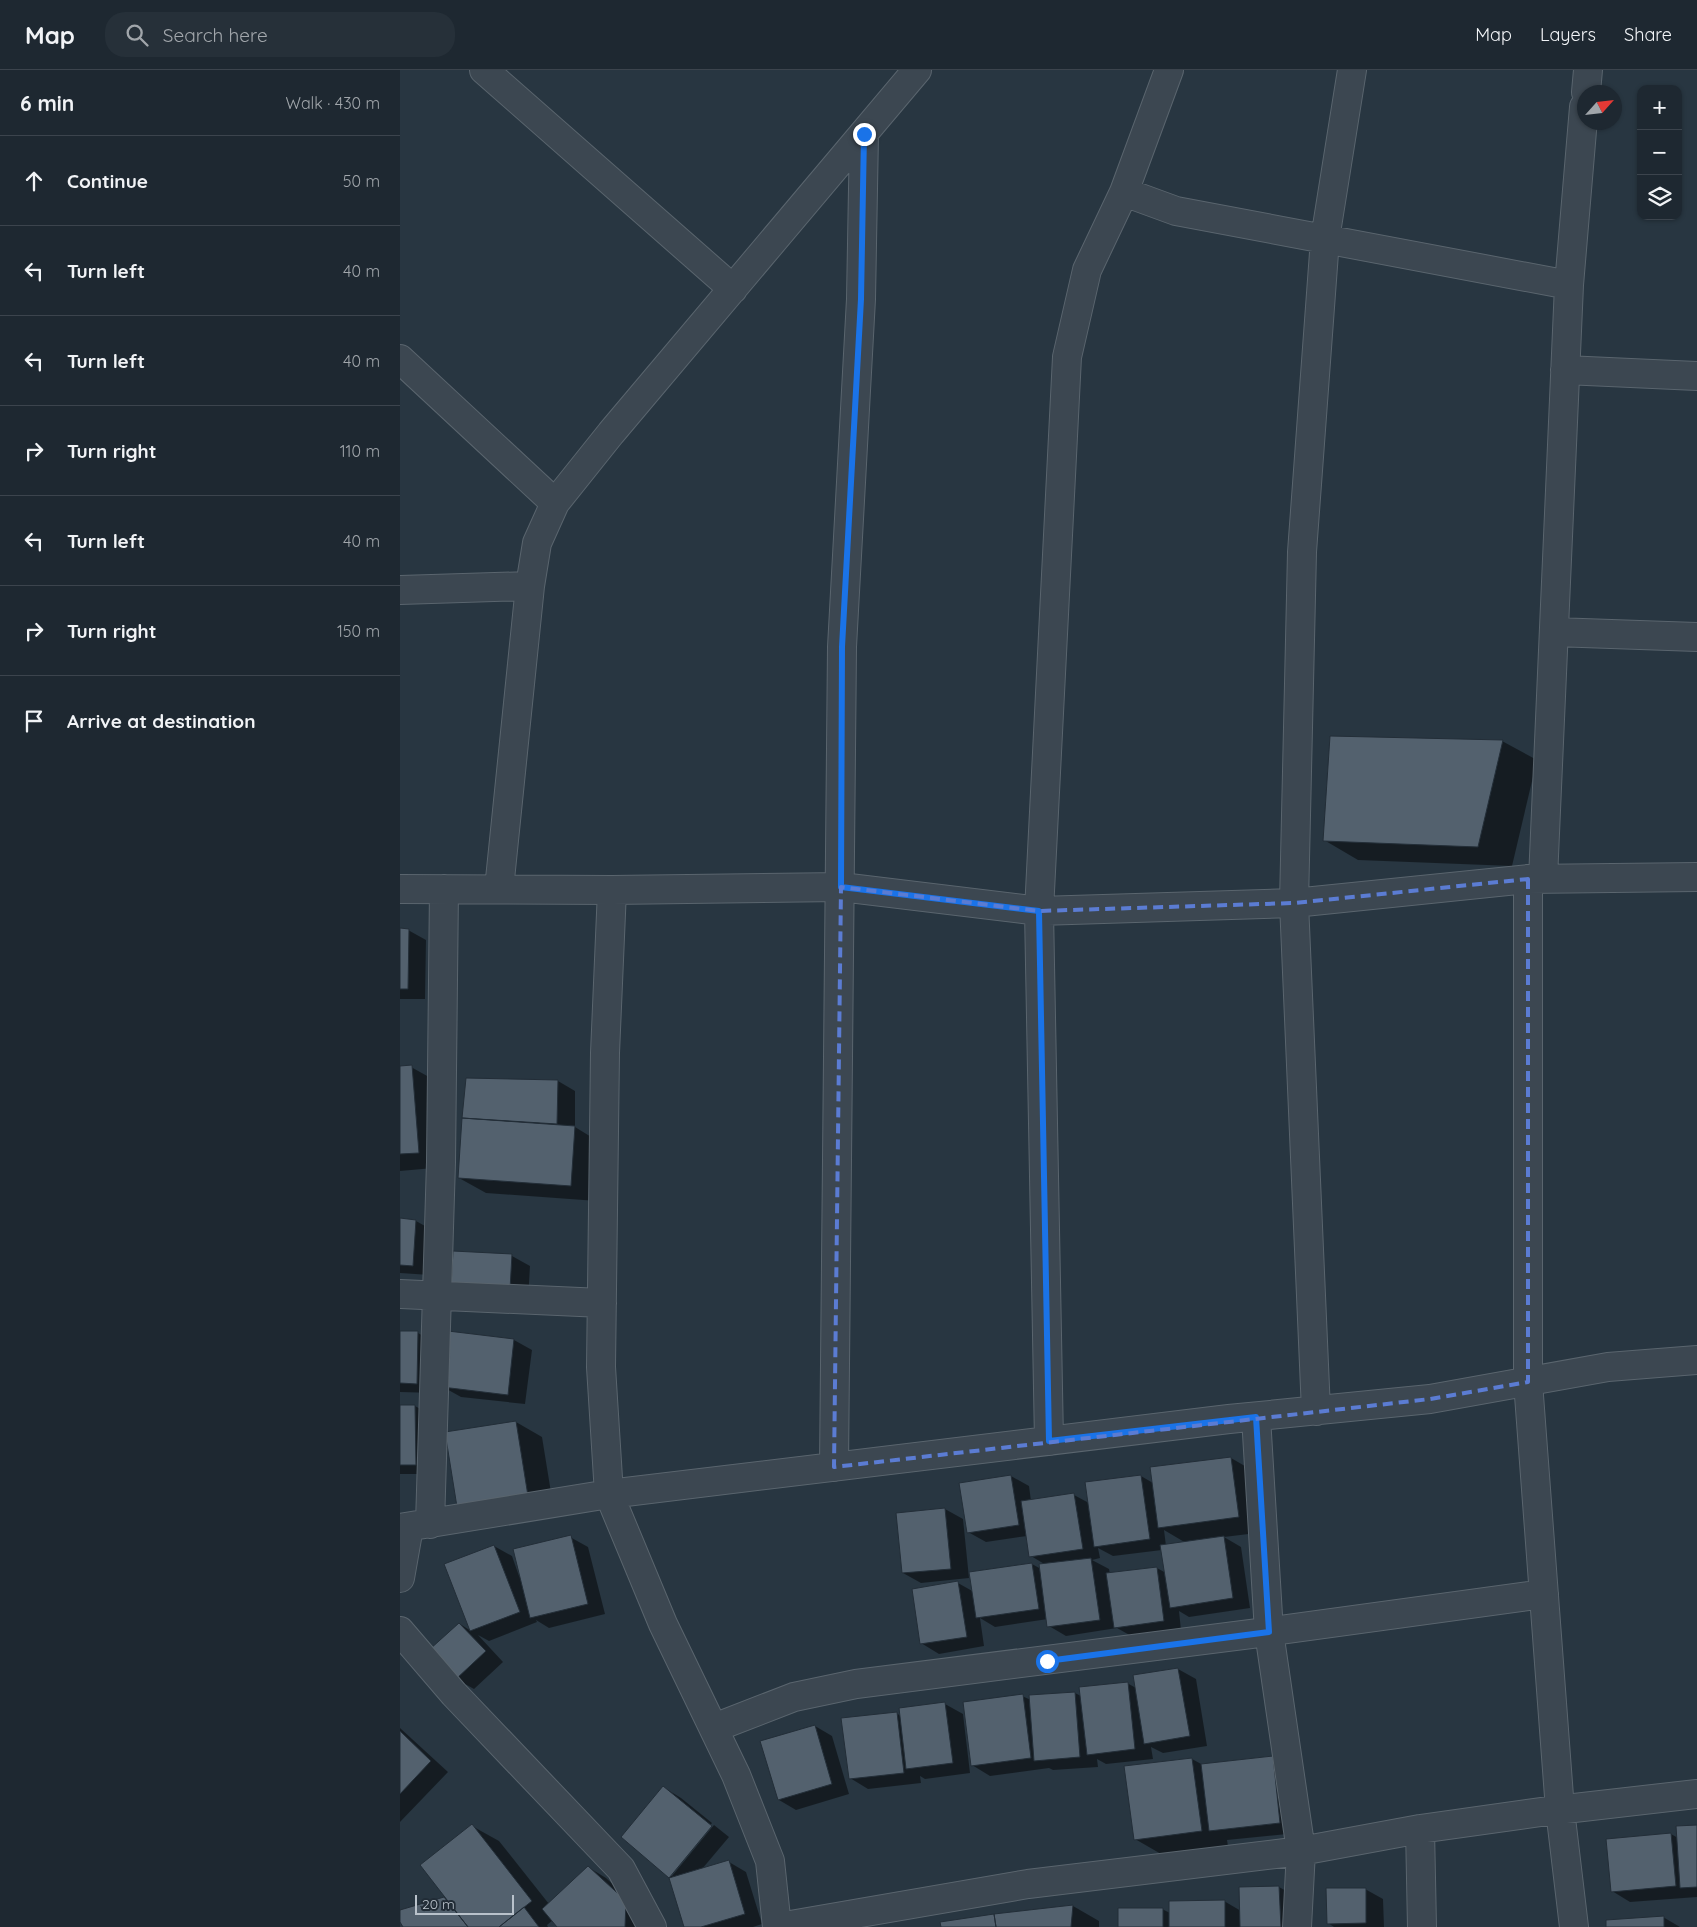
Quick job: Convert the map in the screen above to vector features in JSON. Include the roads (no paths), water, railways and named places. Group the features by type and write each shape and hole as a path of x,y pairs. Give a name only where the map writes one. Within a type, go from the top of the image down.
{"street":[{"path":"484,70 733,289"},
{"path":"1049,1441 1039,911 1066,357 1086,270 1124,192 1169,70"},
{"path":"1316,1411 1294,903 1302,552 1325,239 1352,70"},
{"path":"1587,85 1588,70"},
{"path":"499,889 530,586 537,543 555,503 611,433 864,134 914,71"},
{"path":"1574,1927 1560,1810 1528,1382 1535,879 1554,632 1569,285 1582,130"},
{"path":"834,1467 842,647 861,299 864,134"},
{"path":"1124,192 1176,211 1569,285"},
{"path":"400,359 555,503"},
{"path":"1565,370 1697,376"},
{"path":"400,590 530,586"},
{"path":"1554,632 1697,637"},
{"path":"400,889 612,890 841,887 1039,911 1294,903 1535,879 1697,877"},
{"path":"400,1578 413,1526 436,1296 441,1162 444,889"},
{"path":"612,890 605,1053 601,1367 609,1494 663,1624 736,1775 770,1861 778,1927 1028,1884 1301,1851 1420,1829 1697,1794"},
{"path":"400,1294 602,1303"},
{"path":"413,1526 609,1494 1256,1417 1430,1399 1608,1367 1697,1360"},
{"path":"1256,1417 1269,1632 1301,1851 1297,1927"},
{"path":"714,1728 794,1697 856,1684 1269,1632 1544,1594"},
{"path":"400,1631 454,1694 621,1868 652,1927"},
{"path":"1420,1829 1422,1927"}]}
